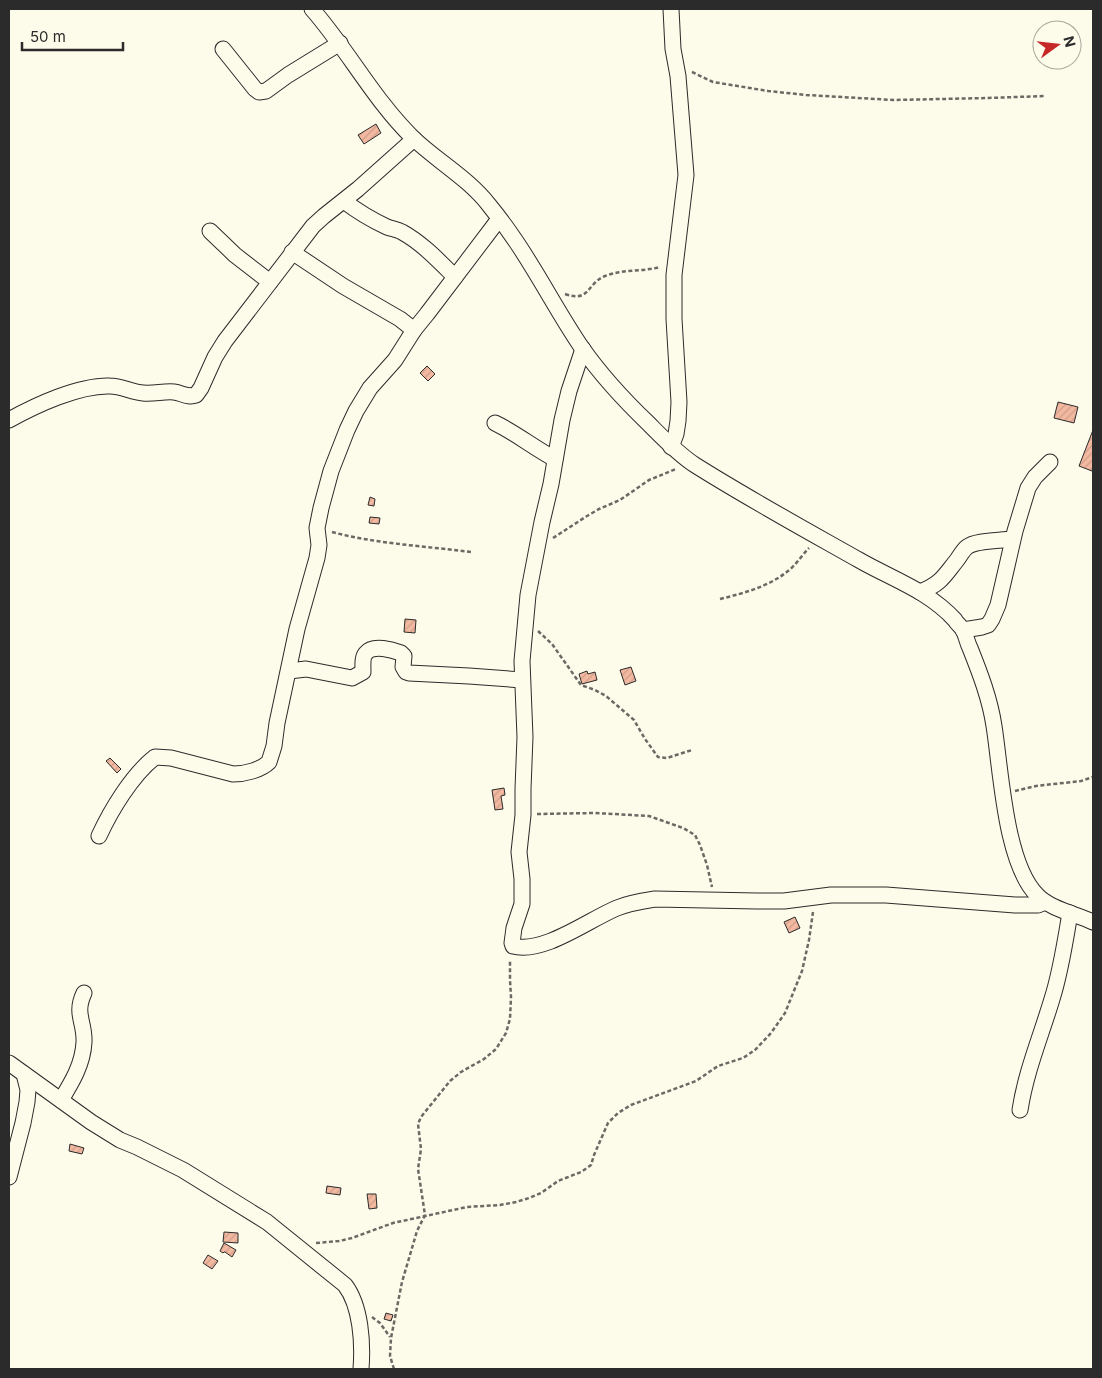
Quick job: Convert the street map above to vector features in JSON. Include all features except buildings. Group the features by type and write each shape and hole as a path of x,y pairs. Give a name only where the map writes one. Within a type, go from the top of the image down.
{"street":[{"path":"312,9 340,43 389,112 414,139 471,186 487,202 515,239 582,349 606,380 672,447 692,463 757,503 863,563 920,592 949,614 963,630 984,686 994,722 1004,794 1018,864 1031,888 1045,902 1093,922"},
{"path":"671,9 673,48 677,64 686,175 674,274 674,319 679,402 676,434 672,447"},
{"path":"223,50 255,89 262,93 340,43"},
{"path":"9,420 46,402 77,391 101,386 120,387 143,393 174,392 194,397 201,388 225,341 313,226 414,139"},
{"path":"344,201 363,214 407,235 455,276"},
{"path":"99,836 108,817 123,794 140,771 154,757 171,758 233,774 260,768 267,764 271,758 297,628 317,558 319,545 317,528 320,508 331,471 356,411 370,388 395,360 414,330 499,219"},
{"path":"210,231 234,255 270,282"},
{"path":"292,252 343,286 394,315 414,330"},
{"path":"582,349 562,420 528,595 523,641 522,680 526,737 522,789 523,816 519,852 522,904 514,928 513,946 526,947 540,944 573,932 617,908 655,899 784,901 843,895 886,895 1015,905 1038,905 1045,902"},
{"path":"494,423 509,429 544,454 555,459"},
{"path":"963,630 988,625 992,619 998,605 1012,539 1028,488 1035,477 1050,462"},
{"path":"920,592 942,580 967,547 974,544 1012,539"},
{"path":"288,671 306,669 352,678 363,672 365,653 368,650 378,648 401,653 404,656 403,667 409,673 522,680"},
{"path":"1020,1110 1029,1067 1054,992 1070,912"},
{"path":"61,1100 79,1067 83,1054 84,1041 79,1007 84,993"},
{"path":"9,1063 120,1140 183,1170 266,1222 345,1285 351,1292 357,1309 362,1357 361,1369"},
{"path":"9,1177 24,1123 28,1090 24,1074"}],"path":[{"path":"677,64 713,82 806,95 894,100 1045,96"},
{"path":"544,288 580,297 586,294 596,281 604,276 655,268 676,261"},
{"path":"536,549 599,509 620,500 649,480 692,463"},
{"path":"317,528 351,537 471,552"},
{"path":"720,599 758,589 769,584 789,570 819,537"},
{"path":"526,618 552,644 581,685 606,696 634,720 658,757 667,758 692,750"},
{"path":"1004,794 1036,786 1081,781 1093,777"},
{"path":"523,816 557,813 649,816 688,830 700,845 704,855 715,901"},
{"path":"298,1246 352,1238 393,1223 426,1215 467,1207 508,1204 541,1193 558,1181 581,1172 591,1165 608,1122 618,1113 631,1105 696,1081 718,1066 743,1058 755,1050 771,1033 785,1013 799,981 809,940 813,898"},
{"path":"394,1369 390,1356 391,1338 407,1262 417,1231 426,1215 418,1169 422,1149 418,1124 421,1117 450,1080 490,1054 506,1033 510,1019 512,997 510,959 513,946"},
{"path":"357,1309 380,1323 391,1338"}]}
